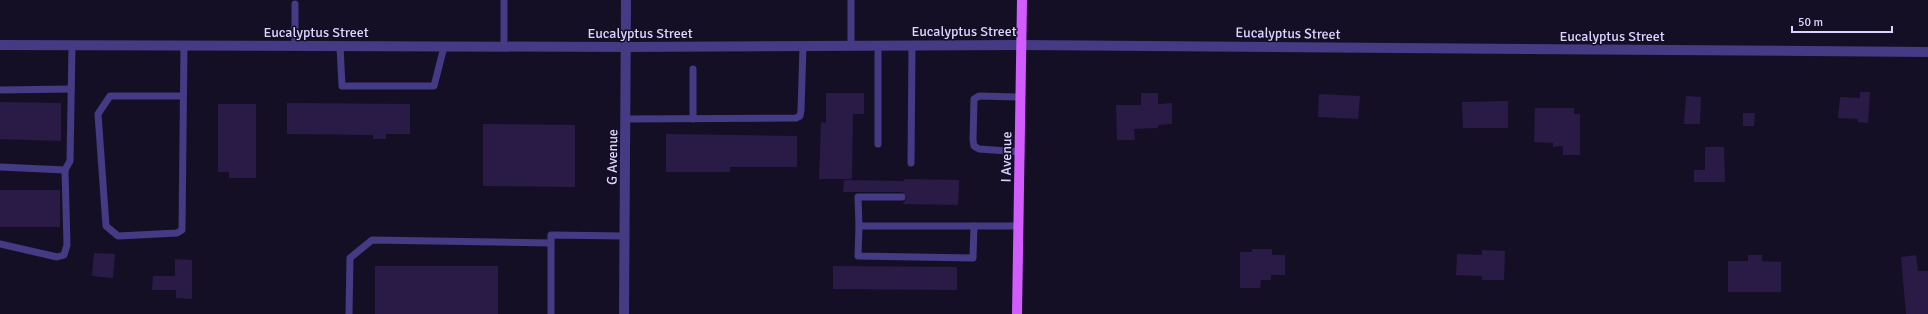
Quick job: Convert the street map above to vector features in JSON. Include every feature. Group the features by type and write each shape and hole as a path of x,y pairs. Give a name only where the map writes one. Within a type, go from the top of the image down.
{"main road":[{"name":"I Avenue","path":"1017,314 1021,152 1022,0"}],"street":[{"name":"G Avenue","path":"624,314 627,47 626,0"},
{"name":"Eucalyptus Street","path":"0,45 627,47 1022,45 1928,52"}],"lane":[{"path":"504,0 504,47"},
{"path":"850,0 851,45"},
{"path":"294,46 295,4"},
{"path":"0,244 56,257 64,255 67,245 65,170 70,161 72,45"},
{"path":"183,96 110,96 98,114 106,226 118,236 178,233 182,230 184,45"},
{"path":"912,45 912,162"},
{"path":"340,46 342,86 434,86 444,47"},
{"path":"626,119 796,118 800,116 801,110 803,46"},
{"path":"878,46 878,144"},
{"path":"693,69 693,119"},
{"path":"0,90 71,89"},
{"path":"1021,96 979,96 974,100 973,140 974,146 979,149 1021,152"},
{"path":"0,167 65,170"},
{"path":"902,197 858,197 858,256 973,258 974,226"},
{"path":"859,226 1019,226"},
{"path":"551,314 551,235 625,236"},
{"path":"350,314 350,258 372,240 551,243"}],"building":[{"path":"1860,92 1870,92 1868,123 1858,122 1858,119 1838,118 1840,97 1860,98"},
{"path":"826,93 864,93 864,114 853,114 852,179 819,179 821,122 826,123"},
{"path":"1141,93 1158,93 1158,104 1172,103 1172,124 1158,125 1158,128 1134,129 1135,140 1117,140 1116,105 1141,105"},
{"path":"1319,94 1360,96 1358,119 1318,117"},
{"path":"1686,96 1701,97 1700,124 1684,124"},
{"path":"1508,101 1508,128 1463,128 1462,102"},
{"path":"0,102 61,103 61,141 0,139"},
{"path":"287,103 410,104 410,134 386,134 386,139 373,139 373,135 287,134"},
{"path":"218,104 256,104 256,178 229,178 229,172 218,172"},
{"path":"1535,108 1574,108 1574,114 1580,114 1580,155 1563,155 1563,146 1553,147 1553,143 1534,142"},
{"path":"1743,113 1755,113 1754,126 1743,126"},
{"path":"483,124 575,125 575,187 483,186"},
{"path":"666,134 797,136 797,167 730,167 730,172 666,172"},
{"path":"1705,147 1724,147 1725,182 1694,182 1694,170 1705,170"},
{"path":"904,179 959,180 958,205 903,204 907,197 902,192 843,192 844,180 904,181"},
{"path":"0,190 60,190 60,227 0,227"},
{"path":"1252,249 1272,249 1272,255 1285,255 1285,275 1271,275 1271,280 1261,280 1260,288 1240,288 1240,252 1252,252"},
{"path":"1482,250 1505,251 1504,280 1482,280 1482,276 1456,275 1457,254 1482,255"},
{"path":"94,253 115,254 113,278 92,276"},
{"path":"1748,255 1762,255 1762,261 1781,262 1781,292 1728,292 1728,261 1748,261"},
{"path":"1916,255 1918,271 1928,271 1928,314 1906,314 1901,257"},
{"path":"175,259 192,260 192,299 176,298 176,290 152,290 153,276 175,276"},
{"path":"375,266 498,266 498,314 375,314"},
{"path":"833,266 957,267 957,290 833,289"}]}
